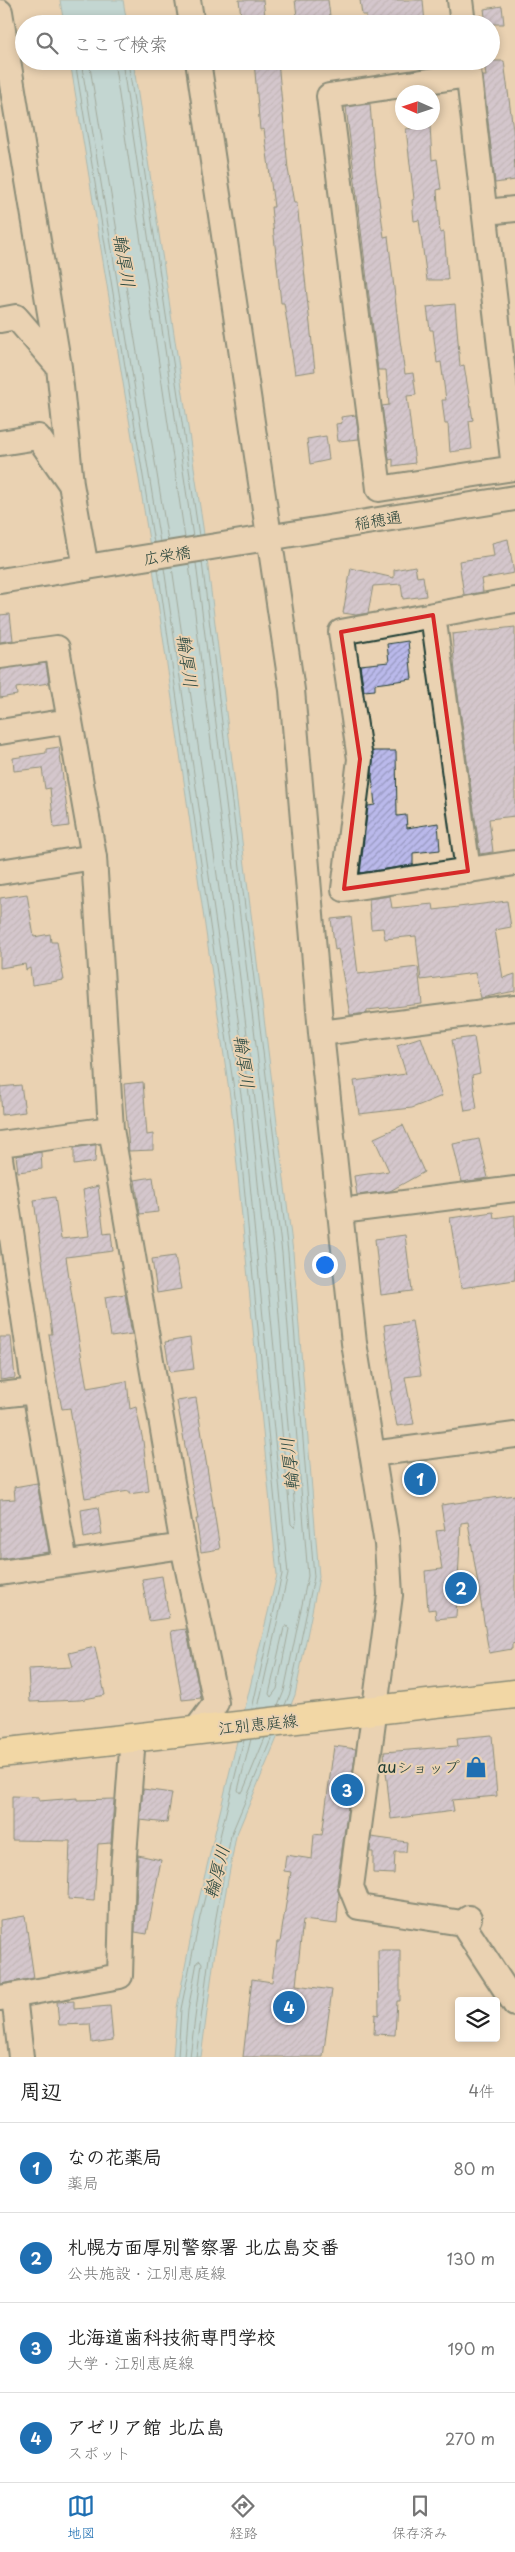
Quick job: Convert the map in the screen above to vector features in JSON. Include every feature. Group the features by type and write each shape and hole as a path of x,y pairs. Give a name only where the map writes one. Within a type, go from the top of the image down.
{"main road":[{"name":"江別恵庭線","path":"0,1753 515,1694"}],"street":[{"path":"188,0 190,15"},
{"path":"460,0 462,15"},
{"path":"0,12 58,366 71,484 90,568 0,581"},
{"path":"199,70 292,690 321,1033 354,1343 387,1544 390,1595 351,1888 359,1907 466,1920 515,2004"},
{"path":"458,70 329,96 379,489 514,468 468,70"},
{"path":"486,212 515,208"},
{"path":"0,320 16,317 58,366"},
{"path":"0,443 38,437 71,484"},
{"name":"稲穂通","path":"240,543 515,498"},
{"name":"広栄橋","path":"90,568 240,543"},
{"path":"515,600 342,632 360,759 344,889 515,863"},
{"path":"433,615 468,871"},
{"path":"0,656 57,648 94,857 111,1129 183,1546 216,1703 202,1730"},
{"path":"0,732 69,722"},
{"path":"0,872 94,857"},
{"path":"321,1033 515,1008"},
{"path":"0,1144 111,1129"},
{"path":"0,1158 35,1391 65,1563"},
{"path":"341,1211 515,1189"},
{"path":"0,1395 35,1391"},
{"path":"372,1454 515,1435"},
{"path":"0,1573 183,1546"},
{"path":"21,2057 7,1997 120,1976 123,1869 133,1737"}],"highlighted area":[{"path":"433,615 468,871 344,889 360,759 341,632"}],"water":[{"path":"60,0 123,0 126,15 62,15"},
{"name":"輪厚川","path":"71,70 134,70 203,527 293,1252 319,1577 295,1695 236,1836 215,1951 201,2057 173,2057 177,2008 195,1916 277,1575 231,1104 148,534"}],"building":[{"path":"239,0 263,0 265,15 241,15"},
{"path":"295,0 328,0 330,15 297,15"},
{"path":"360,0 423,0 424,15 362,15"},
{"path":"502,6 504,24 500,24 500,15 485,15 484,9"},
{"path":"500,61 504,61 514,137 515,180 495,183 483,76 486,76 485,70 500,70"},
{"path":"255,70 279,70 288,169 294,203 297,203 315,371 295,374 284,303 281,303 271,207 274,207 264,129 260,130"},
{"path":"370,104 375,169 384,237 388,236 405,374 413,373 416,395 407,396 415,463 393,466 393,459 389,460 382,406 389,405 386,370 378,370 346,107"},
{"path":"406,130 430,130 432,160 437,159 441,189 437,190 440,233 444,232 448,280 427,280 419,220 414,221 412,200 414,199"},
{"path":"455,304 460,366 464,365 473,420 469,421 472,449 450,452 448,424 445,424 442,400 446,400 441,362 437,363 433,330 430,330 427,307"},
{"path":"356,415 359,439 338,441 336,424 342,423 341,417"},
{"path":"326,436 329,460 310,464 307,439"},
{"path":"508,539 514,573 481,579 483,592 464,595 459,561 494,556 492,543"},
{"path":"415,566 417,577 423,576 426,596 403,599 401,584 373,586 368,613 356,615 343,613 351,568 394,578 394,570"},
{"path":"10,614 13,640 0,642 0,615"},
{"path":"515,627 515,816 489,819 493,852 480,854 455,673 452,634"},
{"path":"408,641 412,679 375,684 375,690 364,691 360,665 389,662 387,644"},
{"path":"46,663 49,683 16,688 17,695 0,698 0,669"},
{"path":"59,747 69,826 54,828 50,788 45,789 42,768 14,771 13,758 46,753 46,749"},
{"path":"373,751 396,751 397,816 406,815 407,828 438,823 440,850 413,853 413,865 360,873 368,806 375,805 372,777"},
{"path":"27,894 34,937 50,934 51,942 57,942 64,980 32,985 30,968 26,970 25,964 0,968 0,898"},
{"path":"390,896 392,908 433,904 434,910 507,901 511,927 495,930 503,978 515,974 515,991 481,998 475,973 421,980 416,936 385,939 383,928 371,929 369,899"},
{"path":"351,917 358,974 418,967 422,1004 367,1010 367,1013 350,1015 338,949 335,950 331,919"},
{"path":"421,1037 442,1096 412,1108 359,1114 354,1081 406,1074 397,1045"},
{"path":"474,1037 480,1073 472,1075 477,1109 465,1111 452,1040"},
{"path":"143,1082 147,1135 153,1134 153,1150 129,1151 124,1084"},
{"path":"21,1085 25,1112 2,1115 0,1087"},
{"path":"403,1125 424,1172 390,1191 357,1195 354,1176 389,1171 374,1138"},
{"path":"479,1139 488,1178 462,1182 453,1144"},
{"path":"96,1145 95,1162 74,1165 74,1148"},
{"path":"41,1152 42,1169 18,1172 16,1156"},
{"path":"153,1177 158,1212 140,1214 135,1180"},
{"path":"98,1186 104,1234 111,1233 113,1251 66,1257 77,1330 87,1388 127,1381 130,1409 136,1407 143,1441 149,1491 129,1494 129,1491 85,1498 70,1408 62,1409 56,1379 49,1334 52,1334 34,1200 55,1197 61,1239 89,1236 83,1190"},
{"path":"493,1212 494,1218 515,1215 515,1280 461,1288 450,1218"},
{"path":"405,1235 412,1291 381,1295 375,1239"},
{"path":"175,1256 181,1289 157,1293 152,1259"},
{"path":"125,1294 132,1334 111,1337 105,1297"},
{"path":"412,1321 421,1375 405,1377 414,1424 397,1426 390,1391 393,1391 384,1325"},
{"path":"0,1337 11,1337 15,1378 0,1380"},
{"path":"190,1338 194,1369 170,1372 165,1342"},
{"path":"196,1398 220,1549 201,1552 196,1519 198,1519 177,1401"},
{"path":"429,1467 431,1490 409,1492 408,1468"},
{"path":"37,1483 49,1552 0,1559 0,1500 15,1499 14,1487"},
{"path":"515,1495 515,1643 512,1644 512,1649 489,1653 468,1522 461,1523 456,1617 436,1619 435,1609 428,1610 425,1571 442,1569 436,1531 445,1530 441,1505"},
{"path":"98,1507 102,1534 84,1538 81,1510"},
{"path":"162,1576 169,1618 149,1621 142,1579"},
{"path":"186,1629 201,1698 182,1700 171,1631"},
{"path":"95,1647 105,1695 80,1700 30,1702 28,1669 73,1667 69,1653"},
{"path":"492,1735 497,1796 452,1800 454,1811 391,1819 384,1752 458,1746 457,1738"},
{"path":"334,1746 356,1749 337,1885 339,1895 337,1924 303,1920 296,1985 332,1990 323,2057 243,2057 252,1979 272,1982 277,1942 280,1942 291,1872 284,1871 286,1855 312,1859 314,1834 322,1835"},
{"path":"143,1789 172,1793 167,1823 140,1820"},
{"path":"12,1796 39,1797 39,1801 77,1798 77,1800 114,1799 111,1843 98,1844 94,1901 68,1899 70,1841 12,1840"},
{"path":"371,1837 407,1842 406,1852 395,1852 394,1874 373,1873 373,1852 370,1852"},
{"path":"138,1855 161,1860 147,1934 135,1932"},
{"path":"25,1916 34,1978 1,1984 0,1920"},
{"path":"378,1950 400,1950 400,2001 397,2001 395,2035 374,2034 375,2014 379,2015"},
{"path":"74,2001 74,2009 110,2006 113,2040 92,2043 90,2024 59,2025 57,2002"}],"place":[{"name":"なの花薬局","path":"420,1479"},
{"name":"札幌方面厚別警察署 北広島交番","path":"461,1588"},
{"name":"auショップ","path":"476,1767"},
{"name":"北海道歯科技術専門学校","path":"347,1790"},
{"name":"アゼリア館 北広島","path":"289,2007"}]}
